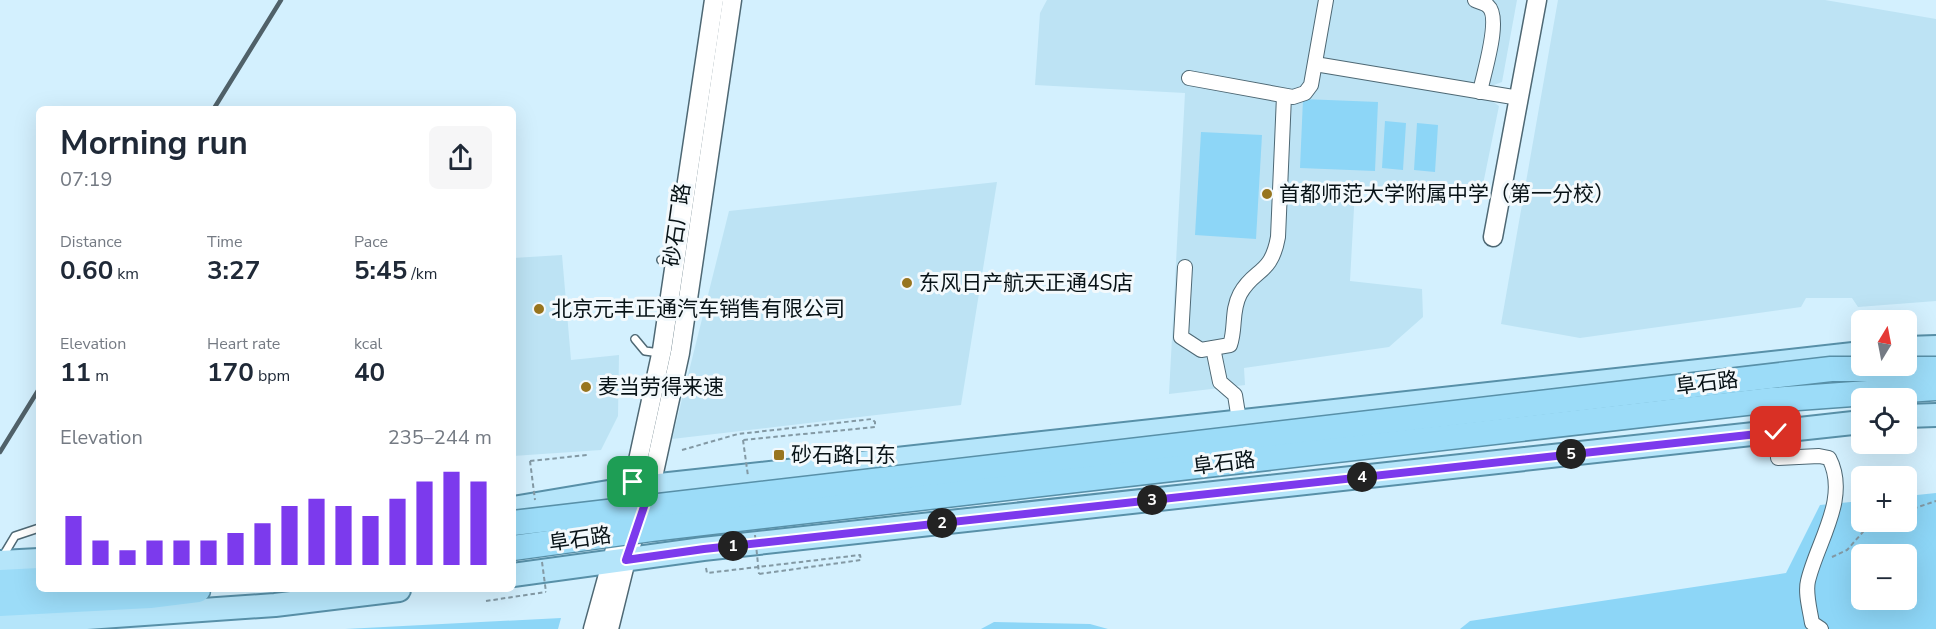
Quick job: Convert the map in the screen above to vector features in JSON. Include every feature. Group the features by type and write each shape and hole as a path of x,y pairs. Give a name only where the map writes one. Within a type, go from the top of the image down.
{"highway":[{"name":"阜石路","path":"516,523 1831,369 1936,369"},
{"name":"阜石路","path":"516,548 651,529 1772,400 1936,388"},
{"path":"0,582 36,580"},
{"path":"0,604 150,596 182,592"}],"main road":[{"path":"1917,348 1936,347"},
{"name":"阜石路","path":"516,508 641,487 1851,354"},
{"path":"1917,416 1936,415"},
{"name":"阜石路","path":"516,575 715,548 1851,423"},
{"path":"0,562 36,560"},
{"path":"0,624 274,605 382,592"}],"street":[{"name":"砂石厂路","path":"641,487 662,353 669,259 714,0"},
{"name":"砂石厂路","path":"593,629 618,561 680,353 732,0"},
{"path":"1189,78 1284,96 1293,97 1305,93 1311,85 1326,0"},
{"path":"1475,0 1488,6 1492,12 1494,26 1480,92"},
{"path":"1493,237 1537,0"},
{"path":"1315,64 1519,98"},
{"path":"1185,267 1181,337 1201,350 1230,345 1234,308 1241,292 1275,256 1278,237 1284,96"},
{"path":"1213,348 1220,382 1235,395 1239,420"},
{"path":"1776,432 1778,458 1819,456 1829,458 1836,472 1838,485 1807,583 1812,623 1821,629"},
{"name":"砂石厂路","path":"609,629 618,561"}],"lane":[{"path":"635,339 645,351 662,353"},
{"path":"0,562 15,536 36,529"}],"path":[{"path":"682,450 738,434 872,419 875,422 875,427 743,440 748,476 738,477"},
{"path":"536,502 530,461 586,455"},
{"path":"1917,507 1936,501"},
{"path":"1817,555 1830,558 1846,550 1863,532"},
{"path":"707,573 860,555 861,560 759,574 755,535"},
{"path":"486,601 546,592 542,561 552,560"}],"shaded area":[{"name":"首都师范大学附属中学（第一分校）","path":"1047,0 1517,0 1502,82 1491,86 1489,99 1499,106 1480,199 1355,190 1350,281 1422,289 1423,317 1389,347 1244,368 1245,385 1169,394 1185,93 1035,85 1040,13"},
{"path":"1558,0 1825,0 1936,19 1936,301 1858,307 1852,298 1806,298 1801,307 1580,338 1501,324"},
{"path":"1303,99 1378,102 1375,171 1300,168"},
{"path":"1385,121 1406,123 1403,170 1382,168"},
{"path":"1417,123 1438,125 1435,172 1414,170"},
{"path":"1201,132 1262,135 1256,239 1195,235"},
{"path":"997,182 961,405 672,439 729,211"},
{"path":"562,255 571,360 619,355 618,416 601,450 516,456 516,258"},
{"path":"1936,493 1936,629 1460,629 1470,621 1786,573 1820,505 1851,502 1851,532 1917,532 1917,495"},
{"path":"561,618 558,629 345,629"},
{"path":"994,622 1090,624 1108,629 981,629"}],"railway":[{"path":"215,106 281,0"},
{"path":"0,452 36,394"}],"place":[{"name":"首都师范大学附属中学（第一分校）","path":"1267,194"},
{"name":"东风日产航天正通4S店","path":"907,283"},
{"name":"北京元丰正通汽车销售有限公司","path":"539,309"},
{"name":"麦当劳得来速","path":"586,387"},
{"name":"砂石路口东","path":"779,455"}],"route":[{"path":"633,482 632,488 651,486 626,560 704,549 1776,432"}]}
